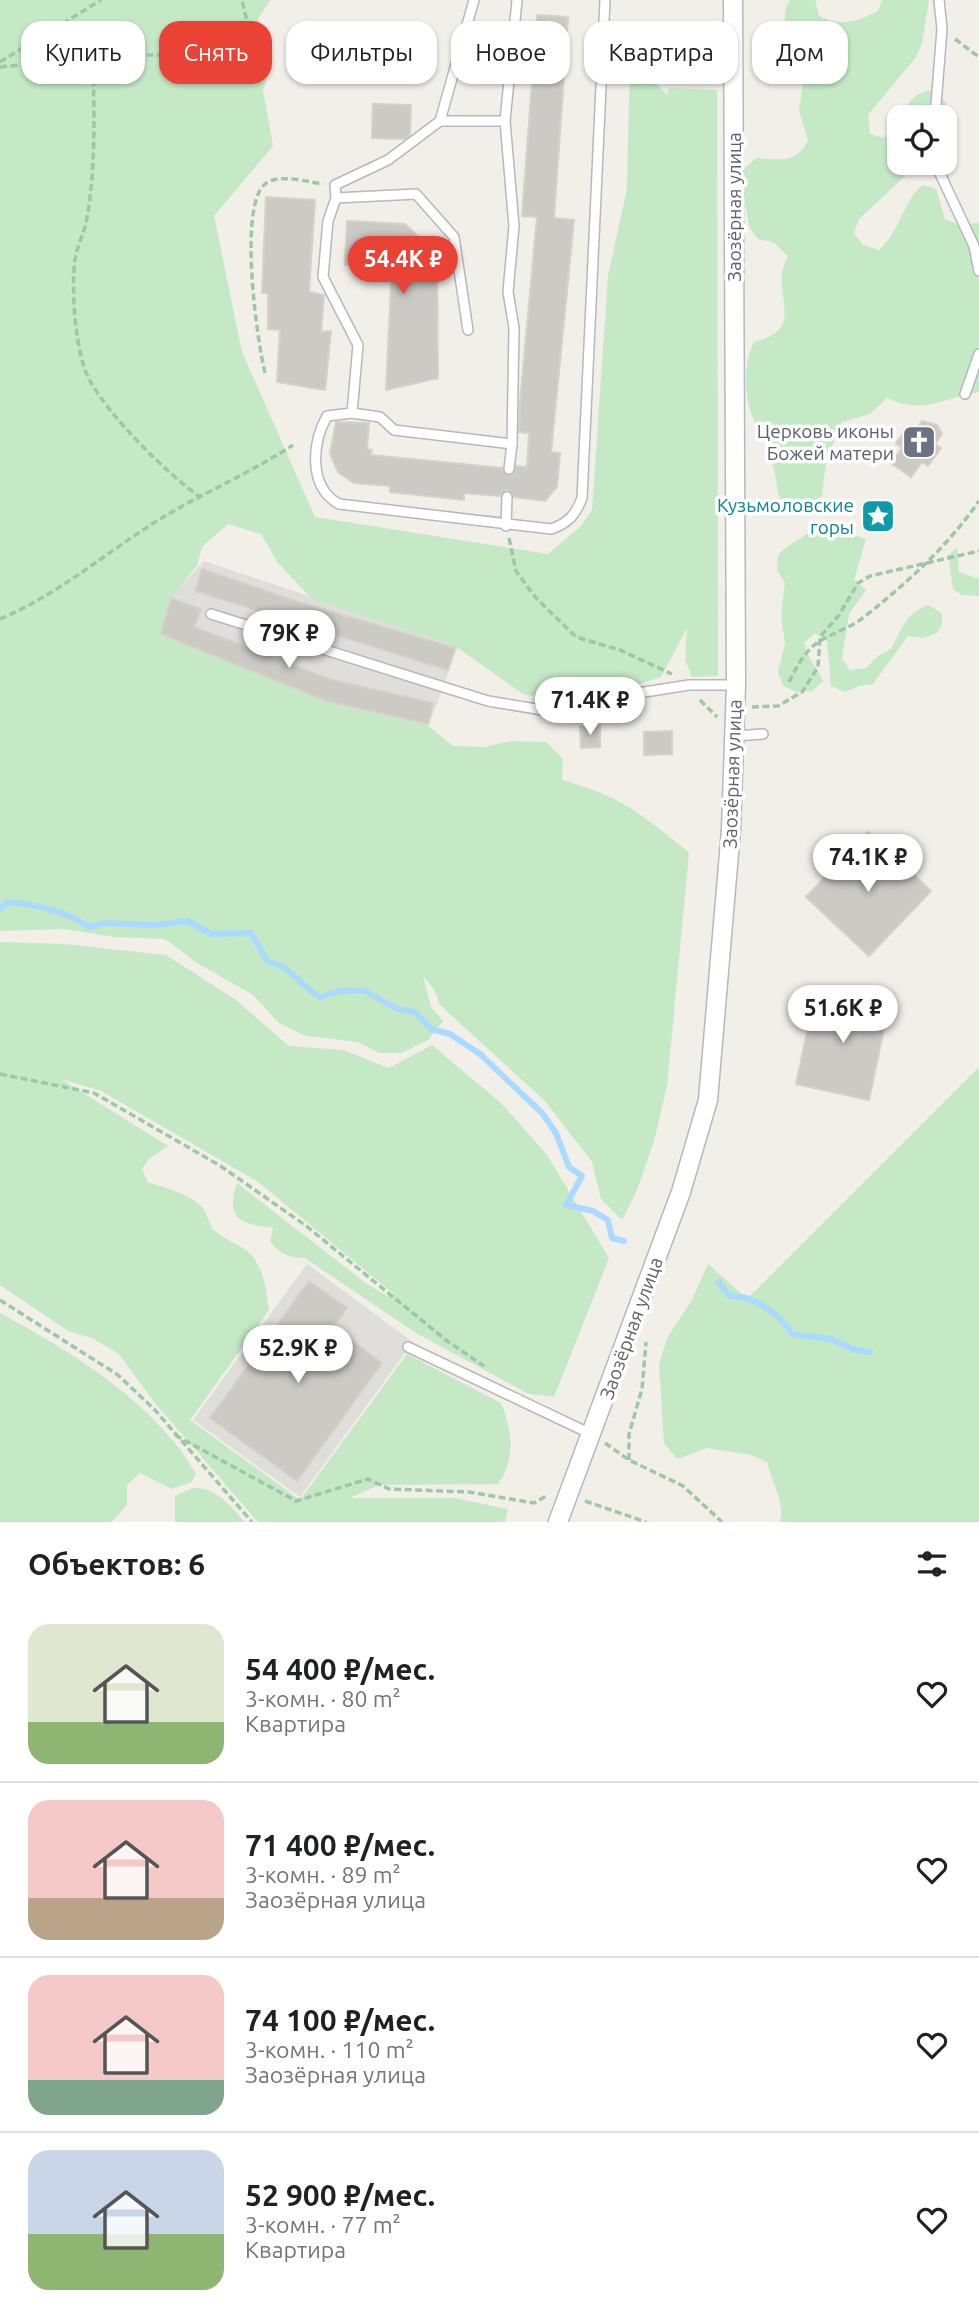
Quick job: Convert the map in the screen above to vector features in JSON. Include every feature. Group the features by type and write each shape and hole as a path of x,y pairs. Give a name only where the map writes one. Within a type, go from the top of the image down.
{"street":[{"name":"Заозёрная улица","path":"558,1522 681,1192 708,1100 731,830 736,685 733,0"}],"lane":[{"path":"440,121 474,0"},
{"path":"509,468 512,444 514,328 508,292 514,226 505,121 517,0"},
{"path":"512,444 394,430 380,417 352,414 327,416 323,424 316,465 318,485 339,504 506,526 551,529 571,519 582,498 605,0"},
{"path":"936,105 943,29 939,0"},
{"path":"352,414 358,345 323,277 328,221 336,198 335,185 388,160 440,121 505,121"},
{"path":"941,175 974,246 979,271"},
{"path":"336,198 416,194 454,237 468,330"},
{"path":"965,394 979,354"},
{"path":"506,526 507,497"},
{"path":"211,614 488,701 533,710 579,716 632,694 689,685 736,685"},
{"path":"734,736 763,734"},
{"path":"408,1347 591,1434"}],"path":[{"path":"0,65 102,0"},
{"path":"145,53 216,55 257,64 242,0"},
{"path":"943,29 979,57"},
{"path":"0,65 21,63"},
{"path":"93,84 92,164 87,220 75,257 73,291 76,325 89,379 156,460 173,478 200,497"},
{"path":"265,373 259,341 250,242 251,215 263,185 276,179 335,185"},
{"path":"0,619 53,590 164,517 256,469 293,445"},
{"path":"818,642 839,634 862,618 922,566 961,526 979,501"},
{"path":"506,526 516,571 536,598 576,637 620,650 661,667 689,685 719,718"},
{"path":"789,682 800,660 839,615 858,583 870,576 979,551"},
{"path":"735,708 778,706 802,692 818,667 818,642"},
{"path":"0,1074 94,1093 219,1165 305,1225 437,1333 488,1368"},
{"path":"0,1300 118,1376 155,1410 252,1522"},
{"path":"629,1460 629,1434 642,1389 646,1336"},
{"path":"591,1434 629,1460 682,1486 722,1522"},
{"path":"175,1435 296,1501 368,1479 389,1489 469,1492 534,1503 554,1491 646,1522"}],"shaded area":[{"path":"204,561 458,646 429,725 323,702 159,635 171,597"},
{"path":"307,1264 413,1342 300,1497 193,1420"}],"green space":[{"path":"0,0 270,0 259,21 159,21 159,84 265,84 263,90 273,146 214,216 242,352 315,517 548,554 580,527 592,510 608,276 627,189 629,84 657,84 667,95 669,88 717,90 718,676 692,677 685,660 687,628 661,677 608,693 562,702 523,694 455,646 312,599 278,563 261,534 228,524 202,547 197,566 169,600 163,634 326,702 427,725 453,746 485,747 510,741 546,742 563,759 562,780 600,793 630,808 689,853 667,1086 654,1141 637,1190 622,1220 601,1199 592,1162 545,1101 440,1005 434,989 423,976 431,1007 443,1021 428,1040 401,1053 379,1053 358,1042 306,1036 279,1023 253,995 197,963 165,939 115,937 64,929 0,931"},
{"path":"790,0 815,0 819,16 835,21 785,21"},
{"path":"882,0 929,0 922,43 916,57 868,115 870,134 884,138 887,134 887,175 906,175 859,219 854,233 863,245 879,250 922,185 936,189 945,219 959,225 979,223 979,392 923,405 900,403 887,398 870,414 842,422 826,461 822,496 811,507 797,511 785,504 779,496 771,457 772,445 763,435 750,411 746,382 749,354 754,342 771,336 780,328 784,318 782,283 788,256 773,242 758,239 749,227 742,183 745,168 756,158 786,159 804,148 808,140 799,111 803,84 848,84 848,21 878,11"},
{"path":"937,90 947,105 907,105 914,97"},
{"path":"845,522 854,535 866,539 854,580 866,590 849,614 842,658 850,670 866,668 878,656 891,649 909,618 928,605 942,613 942,624 937,633 923,638 908,636 873,684 845,692 831,686 827,641 815,633 804,643 807,654 823,681 812,691 797,692 783,686 778,672 785,644 781,614 785,583 777,570 778,555 809,533"},
{"path":"957,548 959,572 979,579 979,596 962,595 953,589 948,555"},
{"path":"0,942 64,944 166,955 236,1000 289,1046 343,1050 389,1068 432,1045 502,1104 547,1155 609,1258 554,1397 529,1394 416,1333 305,1258 281,1252 270,1241 273,1228 238,1218 233,1205 237,1183 367,1284 387,1296 394,1294 257,1181 101,1091 61,1079 168,1146 149,1159 142,1169 148,1182 197,1202 213,1229 247,1251 261,1271 269,1310 190,1420 300,1500 407,1354 501,1403 510,1434 508,1465 498,1484 379,1485 350,1498 454,1498 508,1509 505,1522 258,1522 154,1402 119,1354 92,1338 68,1331 0,1285"},
{"path":"979,1067 979,1522 780,1522 781,1507 767,1462 751,1455 707,1448 677,1459 664,1443 659,1365 667,1338 692,1300 708,1264 747,1299"},
{"path":"0,1313 82,1362 135,1402 179,1449 196,1474 192,1482 172,1489 140,1473 127,1485 127,1505 112,1522 0,1522"},
{"path":"192,1488 209,1490 216,1494 245,1522 175,1522 175,1496"}],"building":[{"path":"537,15 568,17 568,21 537,21"},
{"path":"532,84 563,84 554,218 574,220 551,452 560,453 557,487 545,501 514,497 507,490 500,496 464,493 464,500 390,492 390,486 354,483 338,472 330,454 336,422 369,423 367,449 372,450 371,455 502,468 509,476 514,474 516,466 527,467 529,433 519,432 520,402 537,217 522,216"},
{"path":"373,104 411,105 410,135 404,139 372,138"},
{"path":"266,197 315,200 309,292 324,295 321,332 331,331 325,390 277,382 280,330 268,329 268,293 262,293"},
{"path":"347,221 405,224 437,255 438,378 386,390 392,266 345,265"},
{"path":"922,421 937,425 942,434 935,444 941,448 928,466 922,462 911,477 891,463 902,448 896,443 908,427 915,431"},
{"path":"202,569 298,602 455,648 448,670 195,591"},
{"path":"171,598 201,609 194,627 332,680 433,703 428,724 327,701 161,634"},
{"path":"600,726 600,747 581,748 580,727"},
{"path":"672,731 672,754 644,755 644,732"},
{"path":"868,832 931,891 869,956 806,897"},
{"path":"816,990 889,1005 869,1100 796,1084"},
{"path":"309,1281 347,1308 333,1327 382,1363 297,1481 210,1418"}],"waterway":[{"path":"0,909 7,902 39,907 61,913 89,927 105,923 155,925 187,921 212,934 251,933 268,962 290,972 320,997 339,991 363,990 397,1009 415,1012 431,1029 450,1034 480,1054 543,1114 556,1133 569,1167 582,1176 566,1205 593,1211 608,1220 612,1238 624,1241"},
{"path":"719,1282 729,1296 747,1298 765,1307 781,1320 792,1334 831,1339 855,1350 870,1352"}],"place":[{"name":"Церковь иконы Божей матери","path":"919,442"},
{"name":"Кузьмоловские горы","path":"878,516"}]}
